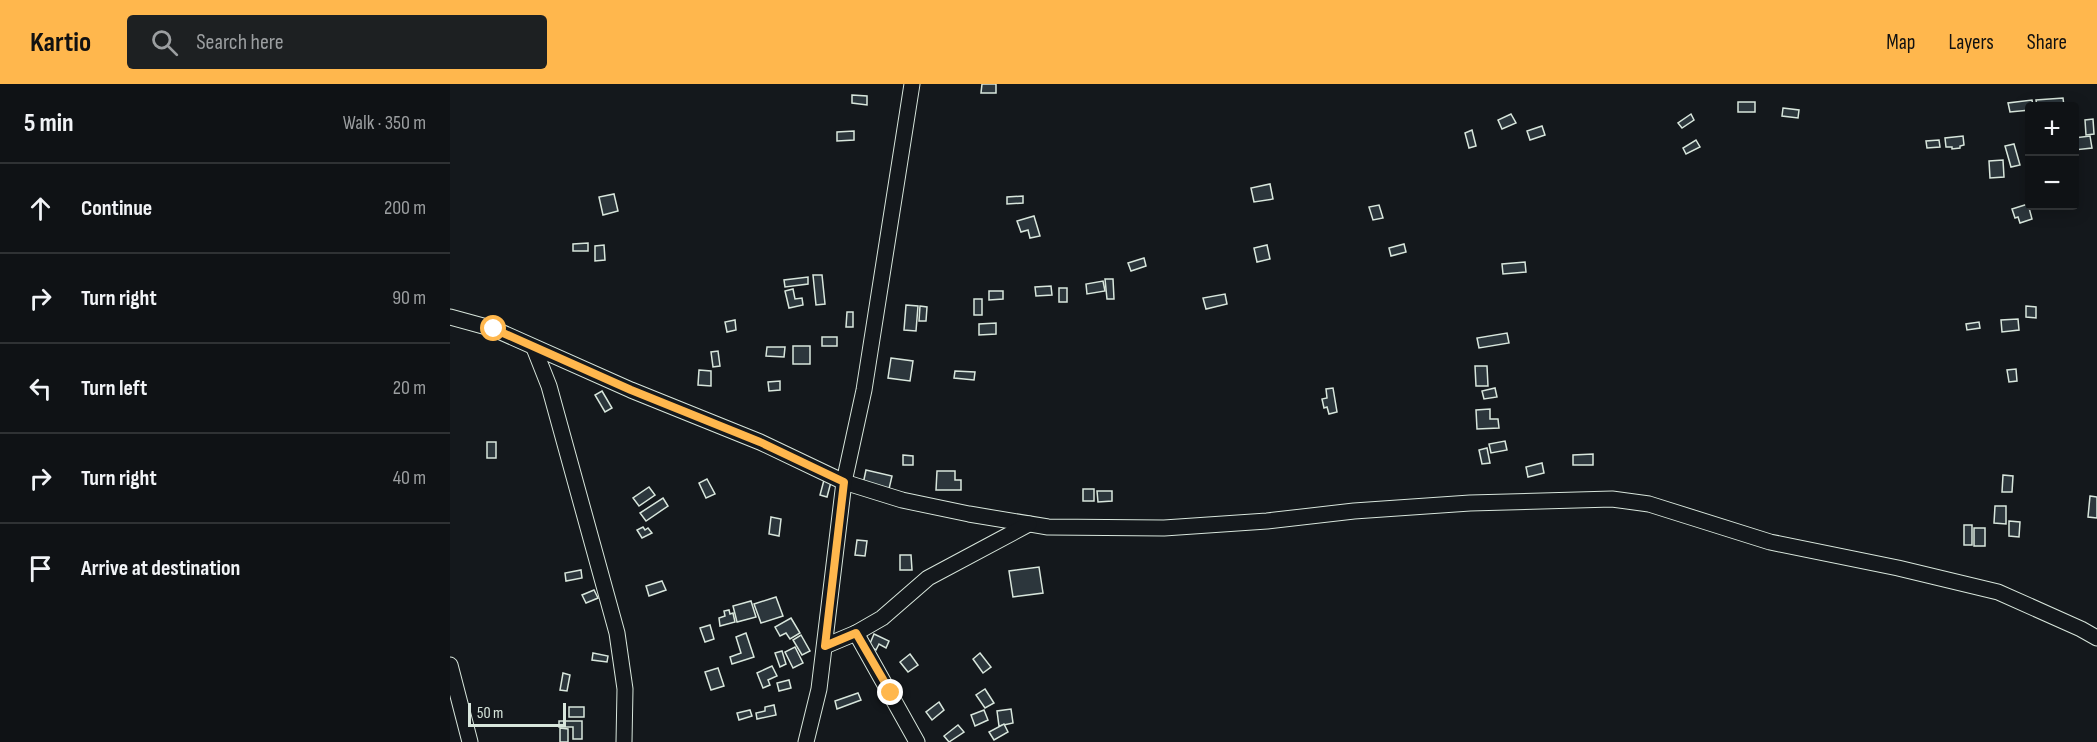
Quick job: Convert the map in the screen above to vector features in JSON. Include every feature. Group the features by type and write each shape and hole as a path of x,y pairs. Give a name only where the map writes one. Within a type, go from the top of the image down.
{"street":[{"path":"806,742 819,689 844,482 864,390 912,84"},
{"path":"450,317 494,329 534,348 760,442 844,482 902,500 969,514 1047,527 1164,528 1470,503 1612,499 1649,504 1770,542 1898,568 1998,592 2081,628 2097,639"},
{"path":"534,348 549,386 617,633 625,689 624,742"},
{"path":"825,646 856,633 882,618 928,578 1029,524"},
{"path":"856,633 917,742"},
{"path":"450,665 470,742"}],"building":[{"path":"982,84 996,84 996,93 981,93"},
{"path":"852,95 867,96 867,105 852,103"},
{"path":"2063,98 2064,102 2036,102 2036,100"},
{"path":"2032,100 2032,102 2025,102 2025,110 2010,112 2008,103"},
{"path":"1738,102 1755,102 1755,112 1738,112"},
{"path":"1783,108 1799,110 1798,118 1782,116"},
{"path":"1511,114 1516,123 1502,129 1498,120"},
{"path":"1691,114 1694,120 1682,128 1678,123"},
{"path":"2093,119 2094,134 2086,135 2085,120"},
{"path":"1542,126 1545,135 1530,140 1527,131"},
{"path":"1472,130 1476,146 1469,148 1465,133"},
{"path":"854,131 854,140 837,141 837,132"},
{"path":"1963,136 1964,145 1960,148 1946,147 1945,138"},
{"path":"2090,136 2092,148 2079,149 2079,137"},
{"path":"1696,140 1700,147 1686,154 1683,148"},
{"path":"1939,140 1940,147 1927,148 1926,141"},
{"path":"2014,144 2020,165 2011,167 2005,146"},
{"path":"2003,160 2004,177 1990,178 1989,161"},
{"path":"1270,184 1273,199 1254,202 1251,188"},
{"path":"614,194 618,211 603,215 599,197"},
{"path":"1023,196 1023,203 1007,204 1007,197"},
{"path":"1379,205 1383,218 1373,220 1369,207"},
{"path":"2025,205 2025,210 2030,210 2032,219 2020,223 2018,217 2015,218 2012,209"},
{"path":"1034,216 1040,236 1030,238 1028,230 1021,232 1017,221"},
{"path":"588,243 588,251 573,251 573,244"},
{"path":"1404,244 1406,252 1391,256 1389,248"},
{"path":"604,245 605,260 595,261 595,246"},
{"path":"1267,245 1270,259 1257,262 1254,248"},
{"path":"1144,258 1146,266 1131,271 1128,263"},
{"path":"1525,262 1526,272 1503,274 1502,264"},
{"path":"813,275 822,275 825,304 816,305"},
{"path":"808,277 808,284 785,287 784,280"},
{"path":"1105,279 1113,279 1114,299 1107,299"},
{"path":"1103,281 1105,291 1087,294 1086,284"},
{"path":"1051,286 1052,295 1036,296 1035,287"},
{"path":"1059,288 1067,288 1067,302 1059,302"},
{"path":"793,289 795,299 802,298 803,305 789,308 785,291"},
{"path":"989,291 1003,291 1003,299 989,300"},
{"path":"1225,294 1227,304 1206,309 1203,298"},
{"path":"974,299 982,299 982,315 974,315"},
{"path":"906,305 918,306 916,331 904,330"},
{"path":"920,306 927,307 926,321 919,321"},
{"path":"2026,306 2036,307 2036,318 2026,317"},
{"path":"847,312 853,312 853,327 846,327"},
{"path":"2018,319 2019,330 2002,332 2001,320"},
{"path":"735,320 736,330 727,332 725,322"},
{"path":"1979,322 1980,328 1967,330 1966,324"},
{"path":"996,323 996,334 979,335 979,324"},
{"path":"1507,333 1509,343 1479,348 1477,338"},
{"path":"822,337 837,337 837,346 822,346"},
{"path":"793,346 810,346 810,364 793,364"},
{"path":"767,347 785,347 784,357 766,356"},
{"path":"718,351 720,366 713,367 711,352"},
{"path":"891,358 913,361 910,381 888,378"},
{"path":"1475,366 1487,366 1488,386 1476,386"},
{"path":"2016,369 2017,381 2009,382 2007,370"},
{"path":"699,370 711,371 711,386 698,385"},
{"path":"955,371 975,372 974,380 954,378"},
{"path":"780,381 780,390 769,391 768,382"},
{"path":"1333,388 1337,412 1329,414 1327,407 1324,408 1322,399 1327,398 1326,389"},
{"path":"1495,388 1497,397 1484,399 1482,391"},
{"path":"602,391 612,408 605,412 595,395"},
{"path":"1490,409 1490,419 1498,419 1499,428 1477,429 1476,410"},
{"path":"1505,441 1507,450 1491,453 1489,444"},
{"path":"487,442 496,442 496,458 487,458"},
{"path":"1487,448 1490,463 1482,464 1479,450"},
{"path":"1593,454 1593,465 1573,465 1573,455"},
{"path":"903,455 913,456 913,465 903,465"},
{"path":"1542,463 1544,473 1528,477 1526,467"},
{"path":"866,470 892,476 889,489 863,484"},
{"path":"937,471 955,471 955,480 961,480 961,490 936,490"},
{"path":"2003,475 2013,476 2012,492 2002,492"},
{"path":"707,479 715,494 706,498 699,483"},
{"path":"824,480 831,482 827,497 820,495"},
{"path":"649,487 655,495 639,506 633,498"},
{"path":"1083,489 1094,489 1094,501 1083,501"},
{"path":"1097,491 1112,491 1112,501 1098,502"},
{"path":"2090,496 2097,497 2097,518 2088,517"},
{"path":"663,498 668,506 646,521 640,513"},
{"path":"1995,506 2006,506 2006,524 1994,523"},
{"path":"771,517 781,519 779,536 769,534"},
{"path":"2009,521 2020,522 2019,537 2009,536"},
{"path":"1964,525 1972,525 1972,545 1964,545"},
{"path":"643,527 645,530 648,528 652,533 642,538 637,530"},
{"path":"1974,528 1985,528 1985,546 1974,546"},
{"path":"857,540 867,541 865,556 855,555"},
{"path":"900,555 911,555 912,570 900,570"},
{"path":"1039,567 1043,593 1013,597 1009,571"},
{"path":"581,570 582,578 566,581 565,573"},
{"path":"662,581 666,590 649,596 646,586"},
{"path":"594,590 598,598 586,603 582,595"},
{"path":"776,597 783,616 761,623 754,604"},
{"path":"751,601 756,617 737,622 733,606"},
{"path":"729,610 730,614 733,613 735,622 720,626 719,618 725,616 724,611"},
{"path":"791,618 800,633 790,639 786,633 780,636 775,627"},
{"path":"710,625 714,639 705,642 700,628"},
{"path":"746,633 754,657 732,664 730,657 741,653 736,637"},
{"path":"874,634 889,641 886,648 879,644 876,650 869,646"},
{"path":"801,635 810,651 802,655 793,640"},
{"path":"795,647 803,663 793,668 785,652"},
{"path":"782,651 786,664 780,667 775,653"},
{"path":"593,653 608,656 607,662 592,660"},
{"path":"980,653 991,667 983,673 973,659"},
{"path":"910,654 918,665 908,672 900,662"},
{"path":"772,666 777,676 768,680 770,685 763,688 757,673"},
{"path":"718,668 724,686 711,690 705,672"},
{"path":"563,673 570,675 567,691 560,690"},
{"path":"789,680 791,688 779,691 777,683"},
{"path":"985,689 994,703 985,708 976,695"},
{"path":"858,693 861,700 837,709 835,701"},
{"path":"939,702 944,710 932,720 926,712"},
{"path":"774,705 776,715 757,719 756,713 765,711 765,707"},
{"path":"569,707 584,707 584,717 569,717"},
{"path":"1011,709 1013,723 999,726 997,711"},
{"path":"750,710 752,716 739,720 737,713"},
{"path":"984,710 988,720 975,726 971,715"},
{"path":"559,721 582,721 582,739 573,739 573,727 559,727"},
{"path":"1004,724 1008,732 994,740 989,732"},
{"path":"958,725 964,732 949,742 944,736"},
{"path":"560,728 568,729 568,742 560,742"}],"route":[{"path":"494,329 631,390 760,442 844,482 825,646 856,633 891,693"}]}
